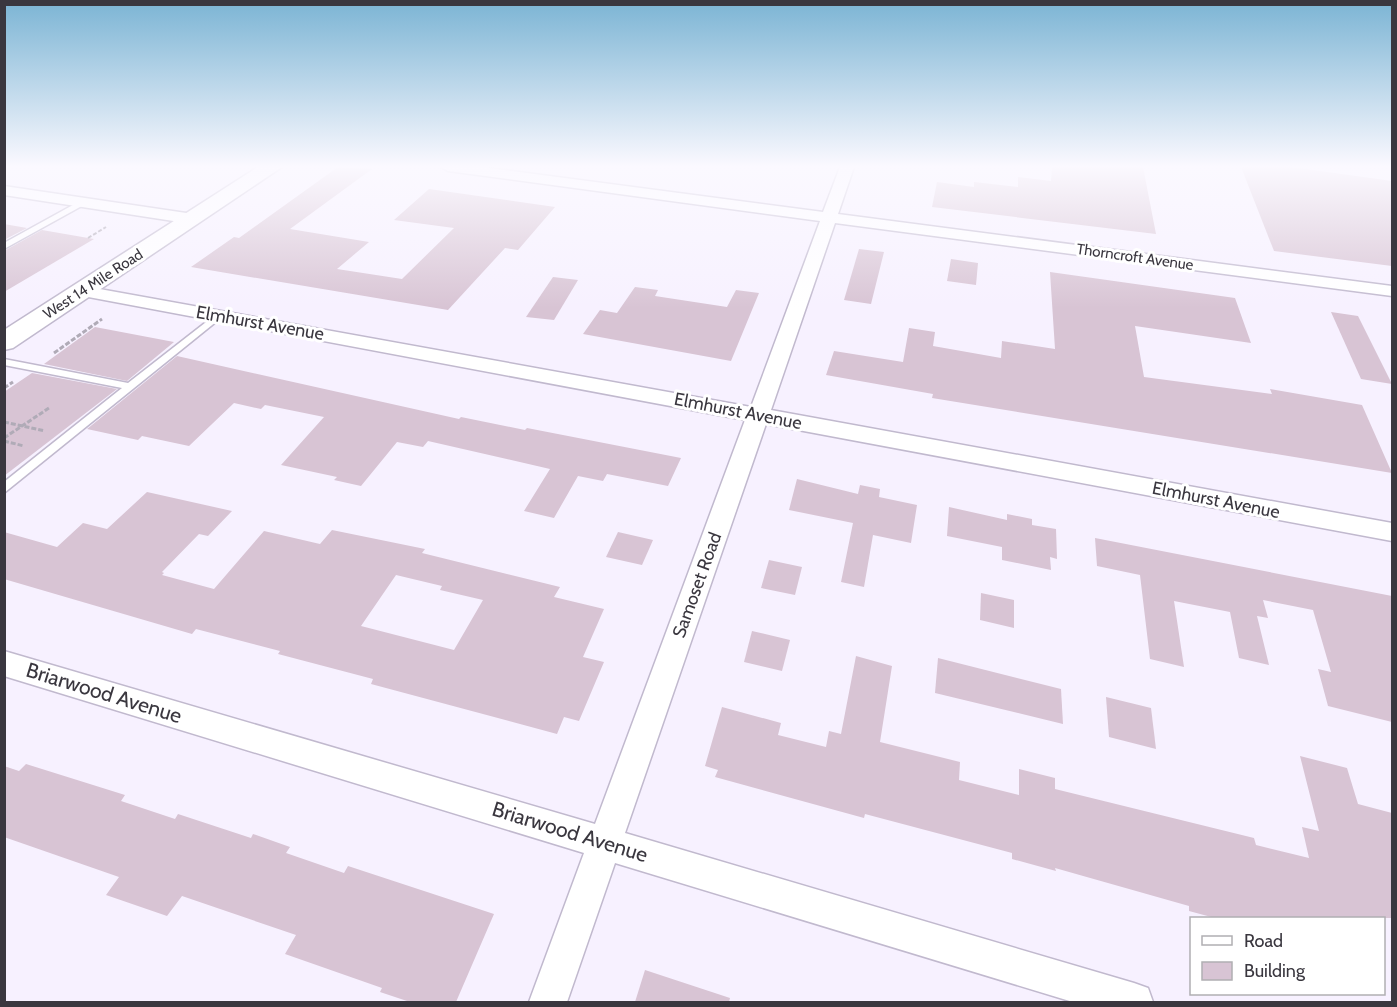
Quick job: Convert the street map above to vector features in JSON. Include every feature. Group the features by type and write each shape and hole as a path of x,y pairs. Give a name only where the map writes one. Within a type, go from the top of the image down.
{"main road":[{"name":"West 14 Mile Road","path":"4,342 201,214"}],"street":[{"path":"161,214 193,219"},
{"name":"Thorncroft Avenue","path":"806,214 1392,291"},
{"name":"Samoset Road","path":"548,1002 830,214"},
{"name":"Elmhurst Avenue","path":"83,291 1392,532"},
{"name":"Briarwood Avenue","path":"4,663 1134,1002"}],"lane":[{"path":"4,248 64,214"},
{"path":"4,489 219,315"},
{"path":"4,362 131,387"}],"path":[{"path":"88,238 106,227"},
{"path":"4,438 49,408"},
{"path":"4,422 69,437"}],"building":[{"path":"272,214 311,214 290,229 369,242 337,269 402,279 454,228 394,220 401,214 549,214 518,250 505,248 448,310 191,267 234,237 239,238"},
{"path":"990,214 1152,214 1156,234"},
{"path":"1259,214 1392,214 1392,266 1274,251"},
{"path":"4,224 27,228 4,240"},
{"path":"42,230 94,239 4,292 4,251"},
{"path":"859,249 884,252 871,304 844,300"},
{"path":"951,259 978,263 976,285 947,281"},
{"path":"1050,272 1235,298 1251,343 1135,326 1144,377 1272,394 1270,389 1362,405 1392,473 932,398 933,394 826,375 834,351 903,362 909,328 935,332 933,346 1001,358 1002,341 1055,349"},
{"path":"553,277 578,280 554,320 526,317"},
{"path":"635,287 658,290 655,296 727,307 736,290 759,293 731,361 583,334 600,310 617,313"},
{"path":"1331,312 1358,316 1392,384 1361,379"},
{"path":"95,327 174,342 127,381 44,364"},
{"path":"177,356 459,419 461,417 525,430 527,428 681,458 668,486 607,474 603,481 578,476 554,518 524,511 550,469 428,441 423,447 397,442 361,486 334,480 337,477 281,465 324,417 265,405 261,409 234,403 189,446 142,436 138,440 87,429"},
{"path":"32,373 117,389 4,476 4,392"},
{"path":"797,479 858,494 860,485 880,489 879,497 917,505 911,543 873,535 864,587 841,582 853,523 789,510"},
{"path":"147,492 232,511 208,536 199,534 162,572 164,573 162,575 214,589 264,531 320,544 332,530 425,549 422,553 560,587 554,597 604,609 583,657 604,662 579,721 564,717 557,734 371,684 373,679 278,654 280,651 196,629 192,634 4,579 4,532 57,547 83,523 107,529","holes":["396,575 442,586 440,590 483,600 454,650 361,626"]},
{"path":"949,507 1007,520 1007,514 1032,519 1032,525 1056,529 1057,559 1050,557 1051,570 1002,560 1002,547 947,536"},
{"path":"618,532 653,540 642,565 606,557"},
{"path":"1095,538 1392,596 1392,722 1328,706 1318,669 1331,672 1313,610 1263,600 1268,618 1257,616 1269,665 1239,658 1230,612 1174,601 1184,667 1150,659 1140,575 1097,566"},
{"path":"769,560 802,567 795,595 761,588"},
{"path":"981,593 1014,600 1014,628 980,620"},
{"path":"752,631 790,640 782,671 744,662"},
{"path":"856,656 892,666 880,742 960,762 959,780 1019,795 1019,769 1055,778 1055,789 1254,838 1256,845 1309,858 1302,827 1319,831 1300,756 1347,768 1358,804 1392,813 1392,918 1211,917 1189,911 1189,906 1055,868 1056,871 1012,859 1012,853 865,814 864,818 715,777 718,770 705,766 722,707 781,723 778,735 826,747 829,731 841,734"},
{"path":"938,658 1061,689 1063,724 935,693"},
{"path":"1106,697 1151,708 1156,749 1109,737"},
{"path":"26,764 125,795 121,801 175,819 178,814 251,838 253,834 290,847 286,853 344,873 348,866 494,914 456,1002 410,1002 380,992 382,988 285,954 296,935 182,896 167,916 106,895 119,877 4,837 4,766 19,771"},
{"path":"645,970 730,998 729,1002 635,1002"}]}
